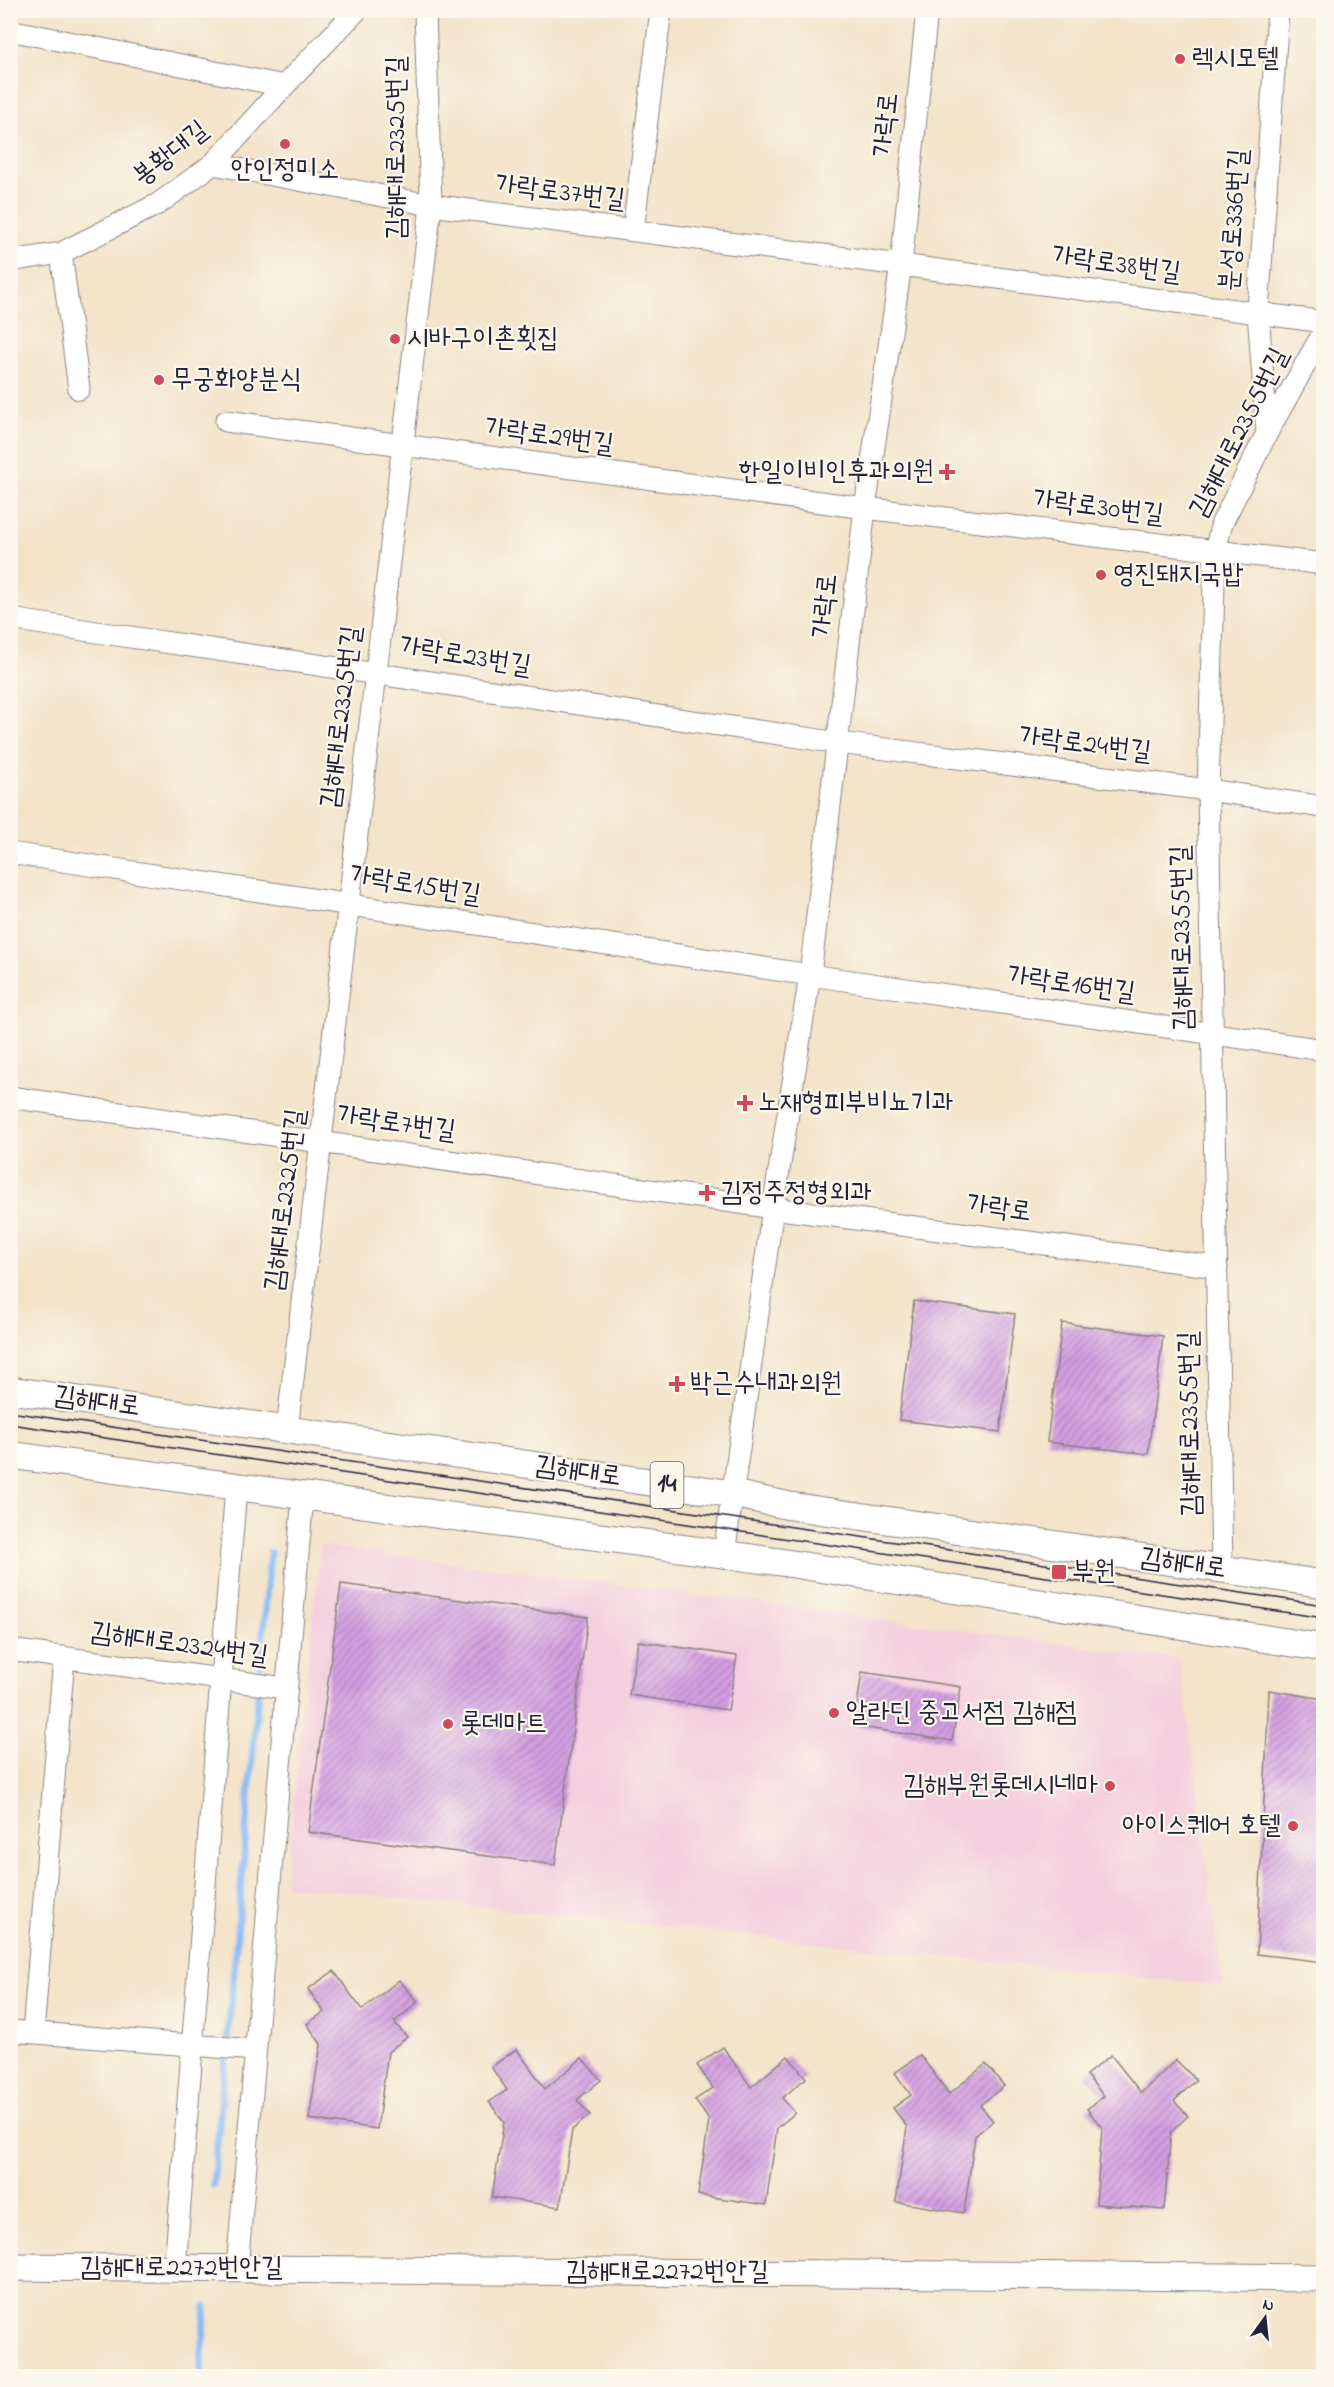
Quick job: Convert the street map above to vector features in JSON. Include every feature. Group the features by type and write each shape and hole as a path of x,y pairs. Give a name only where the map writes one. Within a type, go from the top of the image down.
{"main road":[{"name":"김해대로","path":"10,1390 734,1494 790,1506 1323,1584"},
{"name":"14","path":"10,1455 724,1554 1323,1648"},
{"name":"김해대로2272번안길","path":"10,2267 1323,2278"}],"street":[{"name":"봉황대길","path":"10,261 61,253 158,204 213,164 357,10"},
{"name":"김해대로2325번길","path":"287,1430 431,205 425,10"},
{"path":"633,231 661,10"},
{"name":"가락로","path":"724,1554 773,1208 810,975 865,508 901,265 927,10"},
{"name":"분성로336번길","path":"1267,433 1258,312 1278,10"},
{"path":"10,27 14,31 284,86"},
{"name":"가락로37번길","path":"213,164 431,205 901,265"},
{"path":"61,253 79,389"},
{"name":"가락로38번길","path":"901,265 1323,322"},
{"name":"김해대로2355번길","path":"1222,1570 1208,790 1215,551 1222,523 1267,433 1323,331"},
{"name":"가락로29번길","path":"226,421 865,508"},
{"name":"가락로30번길","path":"865,508 1323,564"},
{"name":"가락로23번길","path":"10,619 839,742"},
{"name":"가락로24번길","path":"839,742 1323,807"},
{"name":"가락로15번길","path":"10,853 810,975"},
{"name":"가락로16번길","path":"810,975 1323,1050"},
{"name":"가락로7번길","path":"10,1097 773,1208"},
{"name":"가락로","path":"773,1208 1217,1267"},
{"path":"176,2268 236,1486"},
{"path":"237,2269 255,2050 277,1687 303,1496"},
{"name":"김해대로2324번길","path":"10,1650 277,1687"},
{"name":"김해대로2324번길","path":"33,2033 64,1657"},
{"path":"10,2031 255,2050"}],"shaded area":[{"path":"320,1545 1180,1659 1223,1986 285,1886"}],"building":[{"path":"914,1301 1015,1314 1000,1432 899,1420"},
{"path":"1062,1323 1163,1336 1148,1454 1047,1442"},
{"name":"롯데마트","path":"341,1584 588,1617 555,1865 308,1832"},
{"path":"638,1641 737,1656 728,1710 629,1695"},
{"path":"862,1672 961,1687 952,1741 854,1726"},
{"name":"아이스퀘어 호텔","path":"1269,1690 1323,1699 1323,1962 1257,1954"},
{"path":"334,1971 362,2010 399,1980 418,2002 394,2022 407,2037 388,2052 377,2129 309,2119 321,2044 307,2024 324,2012 308,1989"},
{"path":"723,2047 751,2087 788,2056 806,2078 782,2098 795,2113 777,2128 766,2205 698,2195 709,2120 695,2100 713,2088 697,2065"},
{"path":"517,2049 545,2089 582,2058 601,2080 577,2100 590,2115 572,2130 560,2207 492,2197 504,2122 489,2102 507,2090 491,2067"},
{"path":"920,2055 949,2094 986,2064 1004,2086 980,2105 993,2121 975,2136 964,2213 896,2202 907,2127 893,2108 911,2095 895,2073"},
{"path":"1111,2055 1141,2093 1176,2060 1196,2080 1174,2101 1188,2116 1171,2132 1164,2210 1096,2204 1102,2128 1087,2109 1104,2096 1086,2075"}],"waterway":[{"path":"213,2185 270,1553"},
{"path":"200,2376 206,2307"}],"tram line":[{"path":"10,1412 1324,1605"},
{"path":"10,1424 1324,1618"}],"place":[{"name":"렉시모텔","path":"1180,59"},
{"name":"안인정미소","path":"285,144"},
{"name":"시바구이촌횟집","path":"395,339"},
{"name":"무궁화양분식","path":"159,380"},
{"name":"한일이비인후과의원","path":"947,472"},
{"name":"영진돼지국밥","path":"1101,575"},
{"name":"노재형피부비뇨기과","path":"745,1103"},
{"name":"김정주정형외과","path":"707,1193"},
{"name":"박근수내과의원","path":"677,1384"},
{"name":"부원","path":"1059,1572"},
{"name":"알라딘 중고서점 김해점","path":"834,1713"},
{"name":"롯데마트","path":"448,1724"},
{"name":"김해부원롯데시네마","path":"1110,1786"},
{"name":"아이스퀘어 호텔","path":"1293,1826"}]}
